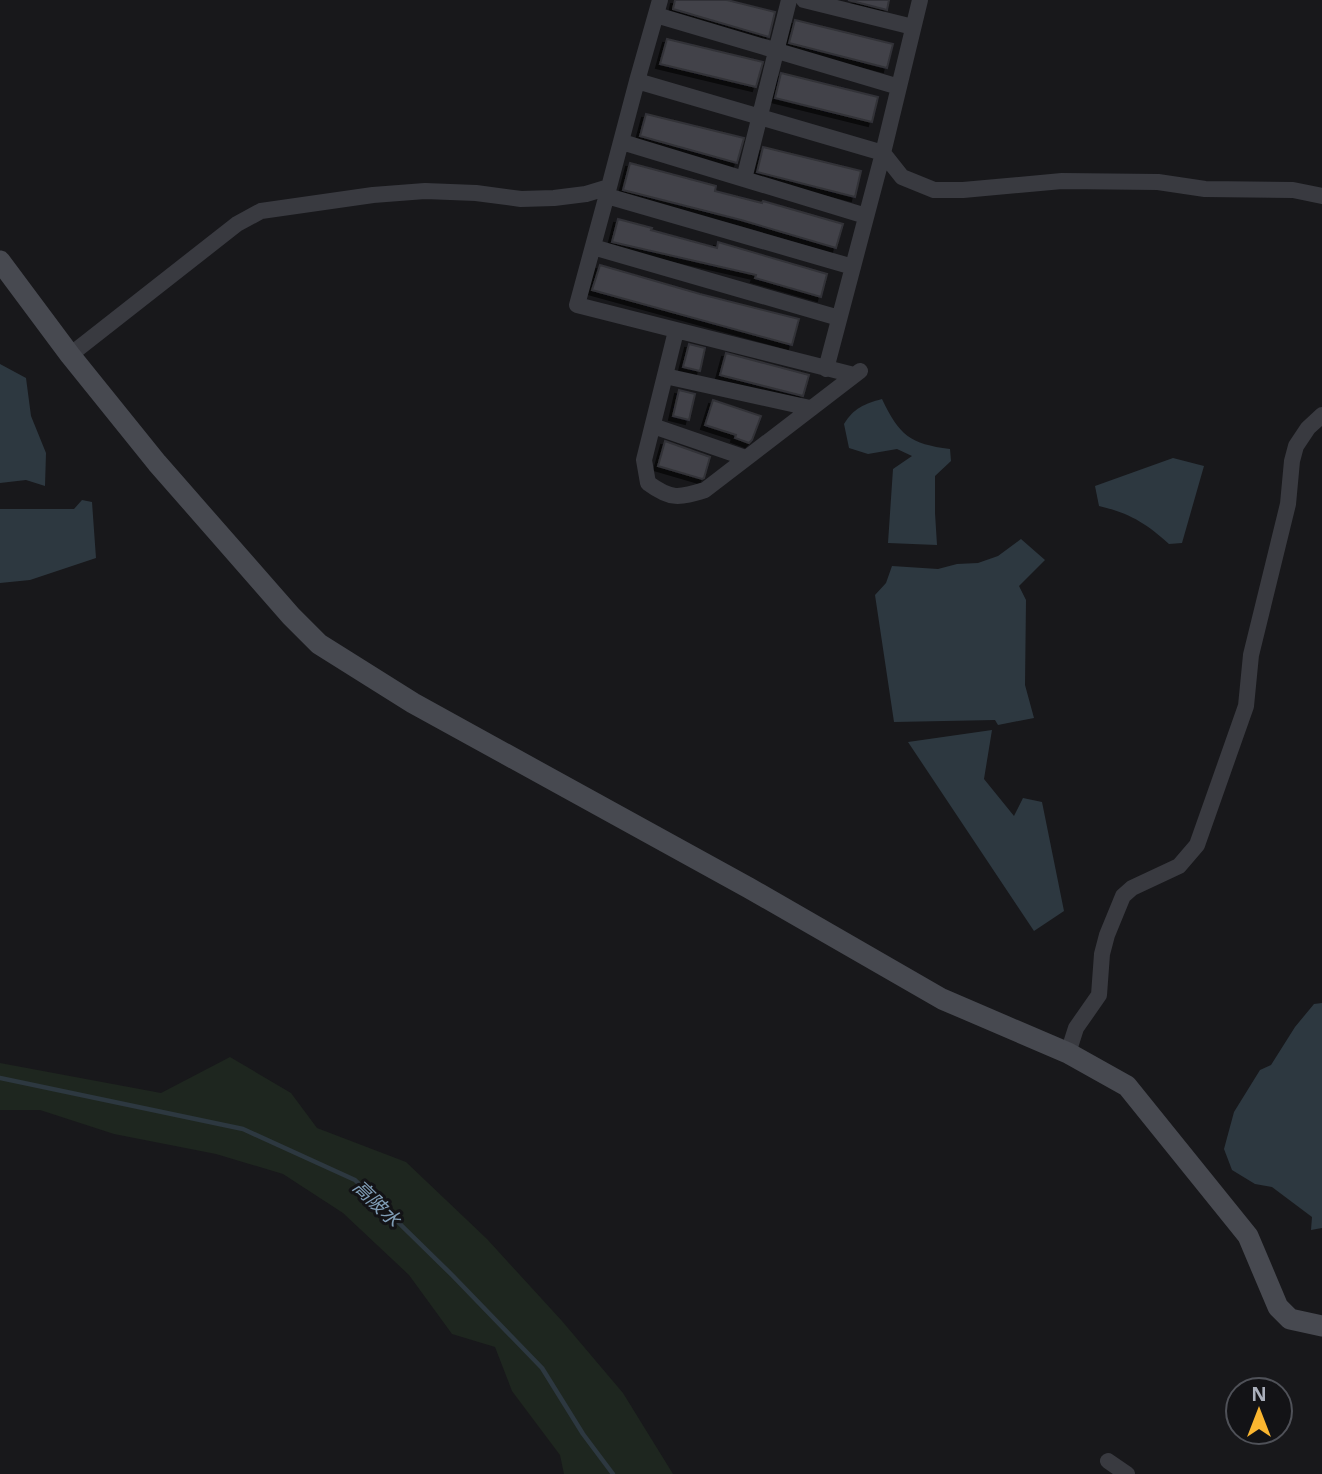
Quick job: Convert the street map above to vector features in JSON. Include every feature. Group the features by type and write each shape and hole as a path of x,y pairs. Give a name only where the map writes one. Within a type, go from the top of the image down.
{"street":[{"path":"744,179 789,0"},
{"path":"804,0 913,27"},
{"path":"826,369 920,0"},
{"path":"676,331 644,460 648,483 664,494 684,496 705,490 857,373 826,369 578,305 658,7 777,50 899,87"},
{"path":"638,81 883,153 902,177 934,190 1062,181 1158,182 1205,189 1293,190 1322,196"},
{"path":"622,142 866,216"},
{"path":"70,355 237,224 261,211 373,195 425,191 532,199 608,192 853,267"},
{"path":"593,247 839,318"},
{"path":"0,261 70,355 157,463 291,616 320,644 412,703 750,888 942,999 1068,1053 1127,1086 1248,1236 1278,1307 1290,1319 1322,1326"},
{"path":"665,376 810,408"},
{"path":"1068,1053 1076,1028 1099,995 1102,954 1113,915 1123,896 1132,888 1179,866 1197,845 1245,706 1251,654 1288,505 1296,446 1308,428 1322,415"},
{"path":"653,426 746,458"},
{"path":"1108,1461 1127,1474"}],"shaded area":[{"path":"0,364 26,378 31,416 46,453 45,486 26,480 0,483"},
{"path":"882,399 894,421 907,436 925,444 950,449 951,461 935,476 937,545 888,543 893,469 912,456 897,449 868,454 849,448 844,424 860,407"},
{"path":"1173,458 1204,466 1182,543 1169,544 1137,520 1099,506 1095,486"},
{"path":"82,500 92,502 96,558 30,580 0,583 0,509 74,509"},
{"path":"1021,539 1045,560 1019,586 1026,600 1025,685 1034,718 998,725 995,720 894,722 875,595 886,583 892,566 938,569 957,564 978,563 998,556"},
{"path":"992,730 984,779 1014,816 1023,798 1042,802 1064,911 1034,931 908,742"},
{"path":"1322,1003 1322,1228 1311,1230 1312,1217 1272,1187 1255,1184 1232,1170 1224,1149 1234,1112 1260,1070 1271,1065 1295,1027 1314,1004"},
{"path":"230,1057 291,1093 317,1128 406,1162 487,1239 562,1321 623,1393 673,1474 564,1474 560,1455 512,1391 495,1347 452,1334 409,1275 343,1213 283,1174 216,1154 114,1134 40,1110 0,1110 0,1063 161,1093"}],"building":[{"path":"675,0 727,0 775,12 769,37 673,9"},
{"path":"848,0 889,0 887,10"},
{"path":"795,20 893,44 887,68 789,43"},
{"path":"667,39 763,62 756,87 660,64"},
{"path":"781,73 878,97 872,122 775,98"},
{"path":"646,114 744,138 737,163 640,136"},
{"path":"763,147 861,171 855,197 757,172"},
{"path":"630,163 716,186 715,191 762,203 763,201 843,224 836,248 623,190"},
{"path":"618,219 717,248 718,242 827,274 821,297 755,278 756,275 612,242"},
{"path":"600,265 799,319 792,345 592,290"},
{"path":"689,344 705,348 700,371 683,367"},
{"path":"726,353 809,375 803,396 720,375"},
{"path":"679,390 695,394 689,420 673,416"},
{"path":"713,400 761,416 749,443 735,438 736,435 705,425"},
{"path":"665,441 710,457 704,478 658,466"}],"waterway":[{"name":"高陂水","path":"0,1078 243,1129 355,1180 542,1368 583,1434 613,1474"}]}
